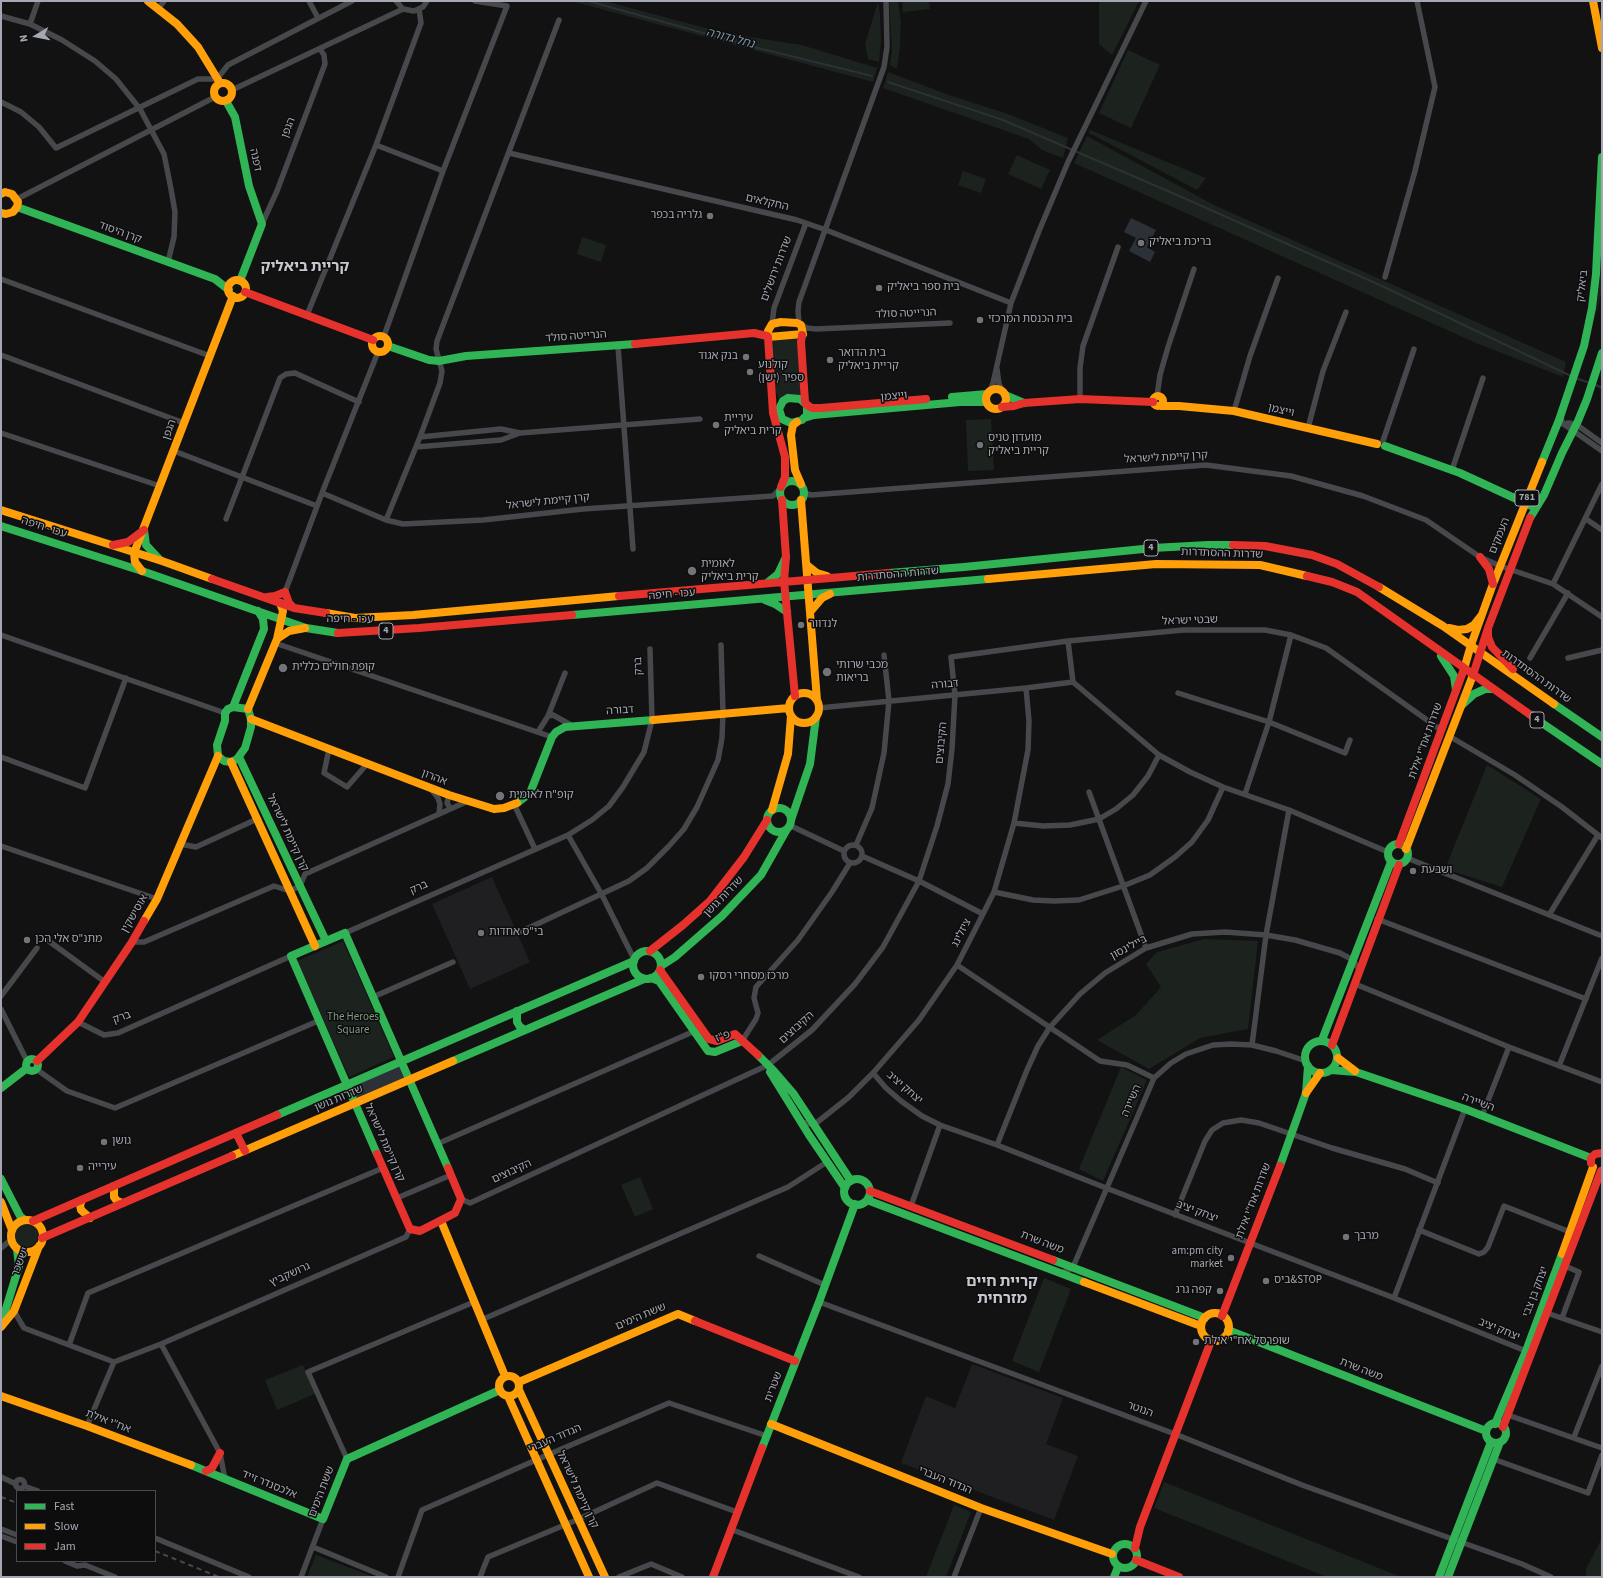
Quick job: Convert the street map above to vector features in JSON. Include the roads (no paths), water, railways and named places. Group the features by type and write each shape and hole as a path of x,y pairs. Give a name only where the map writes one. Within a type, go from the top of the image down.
{"main road":[{"path":"148,1 177,24 198,47 218,81 228,85 232,90 230,98 226,101 221,101 215,97 214,90 218,81"},
{"path":"1593,1 1602,48"},
{"name":"דפנה","path":"226,101 235,117 249,186 262,224"},
{"name":"ביאליק","path":"1561,413 1580,358 1592,308 1596,274 1602,157"},
{"name":"קרן היסוד","path":"1,194 8,192 12,194 17,203 168,262 216,279 237,281"},
{"path":"1,213 10,214 17,203"},
{"name":"הגפן","path":"237,281 262,224"},
{"name":"קרן היסוד","path":"216,279 231,293"},
{"path":"237,281 246,287 245,292 241,296 231,293 230,284 237,281"},
{"path":"245,292 373,340"},
{"name":"הגפן","path":"134,553 210,356 231,293"},
{"path":"784,457 774,413 768,336 768,331 772,324 781,322 800,324 803,335 800,342 807,412 801,420 793,425 791,435 795,470 802,493 818,704 816,717 808,723 803,724 794,720 790,712"},
{"name":"הנרייטה סולד","path":"388,346 429,360 439,361 466,356 618,346 754,332 768,336 803,335"},
{"path":"379,335 384,336 388,340 388,346 383,352 378,352 372,347 373,340 379,335"},
{"name":"781","path":"1575,428 1602,353"},
{"path":"771,382 783,427 785,477 780,495 782,500 786,557 784,581 795,696"},
{"path":"997,389 1004,393 1006,400 1002,407 992,409 987,396 997,389"},
{"name":"וייצמן","path":"1004,393 1024,403"},
{"name":"וייצמן","path":"806,404 812,408 820,408 987,396"},
{"name":"וייצמן","path":"801,420 814,415 960,402 987,396"},
{"path":"779,412 783,401 788,398 797,398 806,404"},
{"name":"וייצמן","path":"1002,407 1024,403 1080,399 1158,400 1179,406 1234,411 1382,444 1460,473 1536,508"},
{"path":"779,412 787,422 801,420"},
{"name":"העמקים","path":"1471,645 1493,584 1561,413"},
{"name":"העמקים","path":"1480,652 1509,570 1531,516 1544,495 1575,428"},
{"path":"781,488 788,481 796,481 802,493"},
{"path":"782,500 790,505 796,504 802,493"},
{"name":"עכו - חיפה","path":"1,510 162,561 294,608 355,618 413,615 784,581"},
{"name":"עכו - חיפה","path":"1,526 142,571 306,628 342,633 369,632 786,596"},
{"path":"110,545 128,542 144,530"},
{"path":"144,530 146,545 162,561"},
{"name":"שדרות ההסתדרות","path":"808,579 964,567 1153,548 1208,545 1265,546 1312,555 1337,564 1359,575 1443,626 1602,737"},
{"path":"134,553 135,562 142,571"},
{"path":"766,583 778,574 786,557"},
{"path":"1480,557 1489,570 1493,584"},
{"name":"שדרות ההסתדרות","path":"810,594 1156,564 1260,565 1332,582 1357,592 1492,689 1602,764"},
{"path":"807,565 817,573 831,577"},
{"name":"4","path":"784,581 808,579"},
{"path":"264,598 275,596 284,592 289,603 294,608"},
{"path":"811,611 822,598 834,592"},
{"name":"4","path":"786,596 810,594"},
{"path":"761,599 775,604 787,612"},
{"path":"218,756 224,761 231,762 239,757 245,748 250,734 251,719 248,709 276,641 283,611 280,603"},
{"path":"233,707 264,629 263,619 258,611"},
{"path":"1443,626 1454,630 1462,630 1474,625 1481,616"},
{"path":"276,641 290,631 306,628"},
{"path":"1488,628 1488,637 1492,647 1530,686"},
{"name":"שדרות אח\"י אילת","path":"1399,844 1464,669 1471,645"},
{"path":"1435,648 1454,676 1456,690"},
{"name":"שדרות אח\"י אילת","path":"1406,849 1462,705 1480,652"},
{"path":"1462,705 1474,694 1485,689 1492,689"},
{"path":"772,810 783,809 788,813 789,824 780,832 772,830 767,820 769,813 772,810 788,754 789,703 795,696 804,693 813,696 818,704"},
{"path":"225,713 228,709 233,707 240,706 248,709"},
{"name":"דבורה","path":"572,725 652,720 723,713 790,712"},
{"name":"אוסישקין","path":"37,1065 78,1022 132,942 157,899 218,756 217,745 222,732 225,713"},
{"name":"שדרות גושן","path":"660,968 675,957 716,921 737,901 761,874 789,824 810,764 816,717"},
{"name":"אהרון","path":"251,719 466,802 494,809 504,808 514,804 522,800 530,793 552,737"},
{"path":"552,737 560,729 572,725"},
{"name":"קרן קיימת לישראל","path":"239,757 326,941"},
{"name":"קרן קיימת לישראל","path":"231,762 315,946"},
{"name":"שדרות גושן","path":"650,951 710,901 744,857 767,820"},
{"path":"1399,844 1406,849 1407,858 1405,861 1399,864 1391,862 1388,857 1388,852 1391,847 1399,844"},
{"path":"1322,1040 1391,862"},
{"path":"1332,1045 1399,864"},
{"path":"345,933 461,1199 455,1213 420,1231 410,1229"},
{"name":"ברק","path":"291,956 345,933"},
{"path":"650,951 657,955 660,968 657,975 648,978 636,974 633,965 634,960 641,952 650,951"},
{"name":"קרן קיימת לישראל","path":"291,956 318,1021 410,1229"},
{"name":"שדרות גושן","path":"29,1220 82,1200 634,960"},
{"name":"פ\"ז","path":"648,978 659,981 697,1030 712,1040 720,1040 734,1034 742,1041 729,1048 712,1052 704,1048 697,1030 660,968"},
{"name":"שדרות גושן","path":"40,1242 123,1203 648,978"},
{"path":"517,1011 517,1022 520,1027 525,1030"},
{"path":"1322,1040 1332,1045 1336,1049 1338,1058 1336,1063 1331,1070 1320,1073 1315,1072 1307,1064 1306,1051 1308,1046 1322,1040"},
{"path":"742,1041 768,1065 793,1092 851,1181"},
{"name":"השיירה","path":"1338,1058 1356,1072"},
{"path":"1,1088 32,1059 37,1065"},
{"name":"שדרות אח\"י אילת","path":"1306,1093 1307,1064"},
{"path":"768,1065 770,1073 845,1188 846,1199 855,1204 862,1204 867,1200 870,1191 869,1186 863,1180 859,1179 851,1181 845,1188"},
{"name":"השיירה","path":"1331,1070 1356,1072 1482,1116 1591,1158"},
{"name":"שדרות אח\"י אילת","path":"1222,1316 1292,1134 1306,1093 1320,1073"},
{"path":"236,1133 245,1151"},
{"path":"1601,1151 1591,1158 1593,1167 1596,1170 1602,1171"},
{"name":"יצחק בן צבי","path":"1499,1425 1593,1167"},
{"name":"יצחק בן צבי","path":"1499,1425 1508,1415 1602,1171"},
{"path":"1,1179 20,1216 41,1228 40,1242 35,1249 26,1252 17,1248 11,1240 12,1230 1,1202"},
{"path":"114,1186 112,1191 117,1202 123,1203"},
{"name":"משה שרת","path":"870,1191 1205,1318"},
{"path":"82,1200 80,1205 82,1210 85,1215 90,1218"},
{"name":"משה שרת","path":"867,1200 1201,1326"},
{"name":"שטרית","path":"713,1577 736,1512 819,1302 855,1204"},
{"path":"12,1230 17,1223 29,1220"},
{"path":"440,1221 505,1376"},
{"name":"יששכר","path":"1,1326 14,1311 40,1242"},
{"name":"יששכר","path":"1,1326 19,1266 20,1260 17,1248"},
{"name":"ששת הימים","path":"508,1396 514,1395 519,1386 678,1314 795,1361"},
{"path":"1211,1314 1222,1316 1228,1324 1228,1330 1222,1339 1211,1341 1204,1335 1201,1326 1205,1318 1211,1314"},
{"name":"משה שרת","path":"1228,1330 1486,1431"},
{"path":"1131,1546 1140,1527 1211,1341"},
{"path":"519,1386 512,1376 505,1376 500,1381 500,1390 508,1396 589,1577"},
{"name":"קרן קיימת לישראל","path":"519,1386 605,1577"},
{"name":"ששת הימים","path":"323,1519 347,1459 500,1390"},
{"name":"אח\"י אילת","path":"1,1396 87,1426 206,1471"},
{"name":"הגדוד העברי","path":"771,1424 981,1508 1112,1554"},
{"path":"1448,1577 1457,1542 1496,1442 1505,1435 1499,1425 1491,1425 1486,1431 1487,1437 1496,1442"},
{"path":"1439,1577 1457,1542 1493,1458 1496,1442"},
{"path":"206,1471 212,1468 220,1453"},
{"name":"אלכסנדר זייד","path":"206,1471 323,1519"},
{"path":"1120,1544 1131,1546 1137,1552 1136,1560 1132,1567 1118,1567 1113,1561 1112,1554 1114,1550 1120,1544"},
{"path":"1136,1560 1179,1577"},
{"path":"1114,1577 1118,1567"},
{"path":"1124,1577 1128,1568"}],"street":[{"path":"30,24 38,1"},
{"path":"158,9 164,1"},
{"path":"309,1 318,18"},
{"path":"1,102 21,112 39,127 56,148 198,80 218,81 228,64 352,1"},
{"path":"396,1 403,9 408,11 419,9 428,1"},
{"path":"384,336 443,171 507,6 475,1"},
{"path":"800,324 798,310 800,302 884,67 887,47 886,1"},
{"path":"987,396 997,366 1002,337 1011,303 1039,231 1076,145 1146,1"},
{"path":"1385,277 1415,171 1435,87 1417,1"},
{"path":"232,90 403,9"},
{"path":"307,314 376,146 421,23 419,9"},
{"path":"1,16 30,24 62,40 95,61 116,79 140,108 164,154 175,212 174,237 168,262"},
{"path":"386,520 420,437 442,377 436,345 559,20"},
{"name":"הגפן","path":"262,224 277,190 325,64 324,55 320,49"},
{"path":"17,203 215,97"},
{"path":"376,146 443,171"},
{"name":"החקלאים","path":"509,153 806,223 1011,303"},
{"name":"שדרות ירושלים","path":"772,324 774,308 806,223"},
{"path":"1080,399 1080,368 1083,346 1118,247"},
{"path":"1158,400 1160,375 1194,269"},
{"path":"1234,411 1250,356 1278,278"},
{"path":"1,279 210,356"},
{"path":"1308,428 1323,371 1346,312"},
{"name":"הנרייטה סולד","path":"800,324 807,328 816,329 950,323"},
{"name":"הנרייטה סולד","path":"803,335 816,329"},
{"path":"618,346 634,549"},
{"path":"1382,444 1414,349"},
{"path":"284,592 378,352"},
{"path":"1,355 184,423"},
{"path":"997,366 999,384 1004,393"},
{"path":"226,519 280,378 286,374 295,373 359,402"},
{"path":"1452,470 1483,378"},
{"path":"1561,413 1563,423"},
{"path":"420,437 500,429 520,433 700,419"},
{"path":"1563,423 1602,443"},
{"path":"1555,429 1563,423"},
{"path":"1575,428 1602,451"},
{"path":"1,433 160,486"},
{"path":"416,447 501,440 520,433"},
{"path":"174,451 317,506"},
{"name":"קרן קיימת לישראל","path":"802,493 811,494 1206,465 1290,476 1363,496 1426,520 1480,557 1509,570 1553,584 1602,617"},
{"path":"1553,584 1602,484"},
{"name":"קרן קיימת לישראל","path":"322,493 386,520 403,524 483,520 630,505 773,496 781,488"},
{"path":"1586,519 1602,530"},
{"path":"1530,658 1568,593"},
{"name":"שבטי ישראל","path":"955,695 951,657 1068,641 1183,630 1265,630 1292,635 1326,648 1441,730"},
{"path":"1,635 225,713"},
{"path":"1245,794 1269,722 1292,635"},
{"path":"276,641 552,737"},
{"path":"1068,641 1073,682 1159,755 1190,772 1223,787 1288,810 1388,852"},
{"path":"520,932 602,895 629,881 647,868 669,846 684,828 697,807 718,760 722,738 723,713 721,645"},
{"name":"ברק","path":"345,933 568,835 592,820 609,806 644,752 652,720 650,649"},
{"path":"1568,658 1602,650"},
{"path":"856,845 872,808 884,753 889,701 884,655"},
{"path":"538,732 548,716 565,673"},
{"path":"1,757 85,788 126,678"},
{"name":"דבורה","path":"818,704 889,701 1073,682"},
{"name":"ציזלינג","path":"815,1124 849,1096 873,1073 918,1020 957,965 994,892 1014,823 1028,750 1029,721 1026,688"},
{"path":"1178,693 1269,722 1345,753 1350,740"},
{"name":"הקיבוצים","path":"461,1199 470,1203 768,1065 812,1030 855,984 883,947 919,881 938,826 948,784 955,695"},
{"path":"548,716 553,716 572,725"},
{"path":"1449,736 1515,774 1600,836 1549,915"},
{"path":"329,749 324,773 347,787 367,764"},
{"path":"1014,823 1043,826 1070,825 1099,819 1116,809 1133,795 1148,776 1159,755"},
{"path":"994,892 1032,900 1078,900 1123,886 1150,875 1175,857 1192,842 1208,820 1223,787"},
{"path":"431,788 440,804 439,814"},
{"path":"1089,792 1146,948"},
{"path":"449,795 447,803 450,808"},
{"path":"132,942 144,942 274,886 290,891 300,886 305,874 466,802"},
{"path":"514,804 536,849"},
{"path":"1252,1045 1266,935 1288,810"},
{"path":"180,844 196,847 257,819"},
{"path":"789,824 844,851"},
{"path":"568,835 602,895 634,960"},
{"path":"850,863 844,857 844,851 847,846 856,845"},
{"path":"850,863 857,862 862,856 862,851 856,845"},
{"path":"1,846 157,899"},
{"path":"862,856 919,881 983,914"},
{"path":"1407,858 1602,936"},
{"path":"742,1041 758,1013 754,998 756,987 798,940 832,892 850,863"},
{"path":"1368,919 1379,919 1586,999"},
{"name":"ביילינסון","path":"997,1145 1027,1070 1038,1046 1050,1027 1085,990 1105,973 1146,948 1192,934 1225,932 1266,935 1295,940 1324,948 1353,960"},
{"path":"46,939 105,982"},
{"path":"1,996 37,948"},
{"name":"ברק","path":"78,1022 104,1035 118,1032 291,956"},
{"path":"1559,1066 1602,958"},
{"path":"1353,960 1360,971"},
{"path":"373,997 453,962"},
{"path":"957,965 1100,1061 1127,1065 1154,1078"},
{"path":"1355,984 1509,1047 1602,1082"},
{"path":"1,1009 27,1065"},
{"path":"37,1065 67,1091 115,1108 318,1021"},
{"path":"437,1144 697,1030"},
{"name":"השיירה","path":"1073,1267 1154,1078 1171,1063 1186,1054 1213,1045 1252,1045 1276,1051 1307,1064"},
{"path":"1482,1116 1509,1047"},
{"name":"יצחק יציב","path":"873,1073 886,1088 901,1101 922,1116 940,1125 997,1145 1175,1215 1394,1298 1526,1351"},
{"path":"1394,1298 1465,1110"},
{"path":"1175,1215 1205,1141 1212,1130 1223,1123 1242,1120 1405,1169 1438,1183"},
{"path":"801,1122 815,1124"},
{"path":"911,1206 940,1125"},
{"path":"481,1320 788,1188 827,1162"},
{"path":"69,1345 88,1293 383,1168"},
{"path":"397,1198 451,1175"},
{"path":"1420,1230 1479,1254 1484,1252 1488,1247 1504,1206 1570,1232"},
{"name":"גרושקביץ","path":"114,1362 161,1344 406,1237 410,1229"},
{"path":"1,1248 11,1240"},
{"path":"759,1256 825,1285"},
{"path":"1562,1318 1579,1272 1565,1266"},
{"path":"1058,1273 1067,1271 1073,1267"},
{"path":"347,1459 308,1372 474,1302"},
{"name":"הנוטר","path":"819,1302 1175,1434 1302,1485 1457,1542 1522,1564 1551,1577"},
{"path":"14,1311 24,1328 114,1362 87,1426"},
{"path":"1547,1313 1602,1332"},
{"path":"161,1344 220,1453 225,1479"},
{"path":"1574,1437 1602,1366"},
{"name":"הגדוד העברי","path":"398,1577 422,1510 669,1403 766,1436"},
{"path":"1508,1415 1602,1448"},
{"path":"1493,1458 1588,1493 1602,1455"},
{"path":"1,1477 16,1484 19,1488 24,1486 35,1490"},
{"path":"480,1577 488,1557 579,1519 657,1482 736,1512"},
{"path":"954,1577 981,1508"},
{"name":"ששת הימים","path":"301,1577 323,1519"},
{"path":"1,1529 16,1535"},
{"path":"730,1529 859,1577"},
{"path":"1,1536 16,1542"},
{"path":"156,1538 249,1577"},
{"path":"312,1547 386,1577"},
{"path":"67,1562 77,1566 83,1563 115,1577"},
{"path":"619,1577 651,1564 682,1577"}],"waterway":[{"name":"נחל גדורה","path":"588,1 754,47 872,76"},
{"path":"888,82 1003,120 1382,286 1571,376"},
{"path":"1575,378 1590,383"},
{"path":"1594,384 1602,388"}],"railway":[{"path":"1,1497 16,1503"},
{"path":"156,1551 219,1577"}],"place":[{"name":"גלריה בכפר","path":"710,216"},
{"name":"בריכת ביאליק","path":"1141,243"},
{"name":"בית ספר ביאליק","path":"879,288"},
{"name":"בית הכנסת המרכזי","path":"980,320"},
{"name":"בנק אגוד","path":"746,357"},
{"name":"בית הדואר קריית ביאליק","path":"830,360"},
{"name":"קולנוע ספיר (ישן)","path":"750,372"},
{"name":"עיריית קרית ביאליק","path":"716,425"},
{"name":"מועדון טניס קריית ביאליק","path":"980,445"},
{"name":"לאומית קרית ביאליק","path":"692,571"},
{"name":"לנדוור","path":"801,625"},
{"name":"קופת חולים כללית","path":"283,668"},
{"name":"מכבי שרותי בריאות","path":"827,672"},
{"name":"קופ\"ח לאומית","path":"500,796"},
{"name":"ושבעת","path":"1413,871"},
{"name":"בי\"ס אחדות","path":"481,933"},
{"name":"מתנ\"ס אלי הכן","path":"27,940"},
{"name":"מרכז מסחרי רסקו","path":"701,977"},
{"name":"גושן","path":"104,1142"},
{"name":"עירייה","path":"80,1168"},
{"name":"מרבך","path":"1346,1237"},
{"name":"am:pm city market","path":"1231,1258"},
{"name":"ביס&STOP","path":"1266,1281"},
{"name":"קפה גרג","path":"1220,1291"},
{"name":"שופרסל אח\"י אילת","path":"1196,1342"}],"district":[{"name":"קריית ביאליק","path":"305,268"},
{"name":"קריית חיים מזרחית","path":"1002,1292"}],"park label":[{"name":"The Heroes Square","path":"353,1024"}]}
